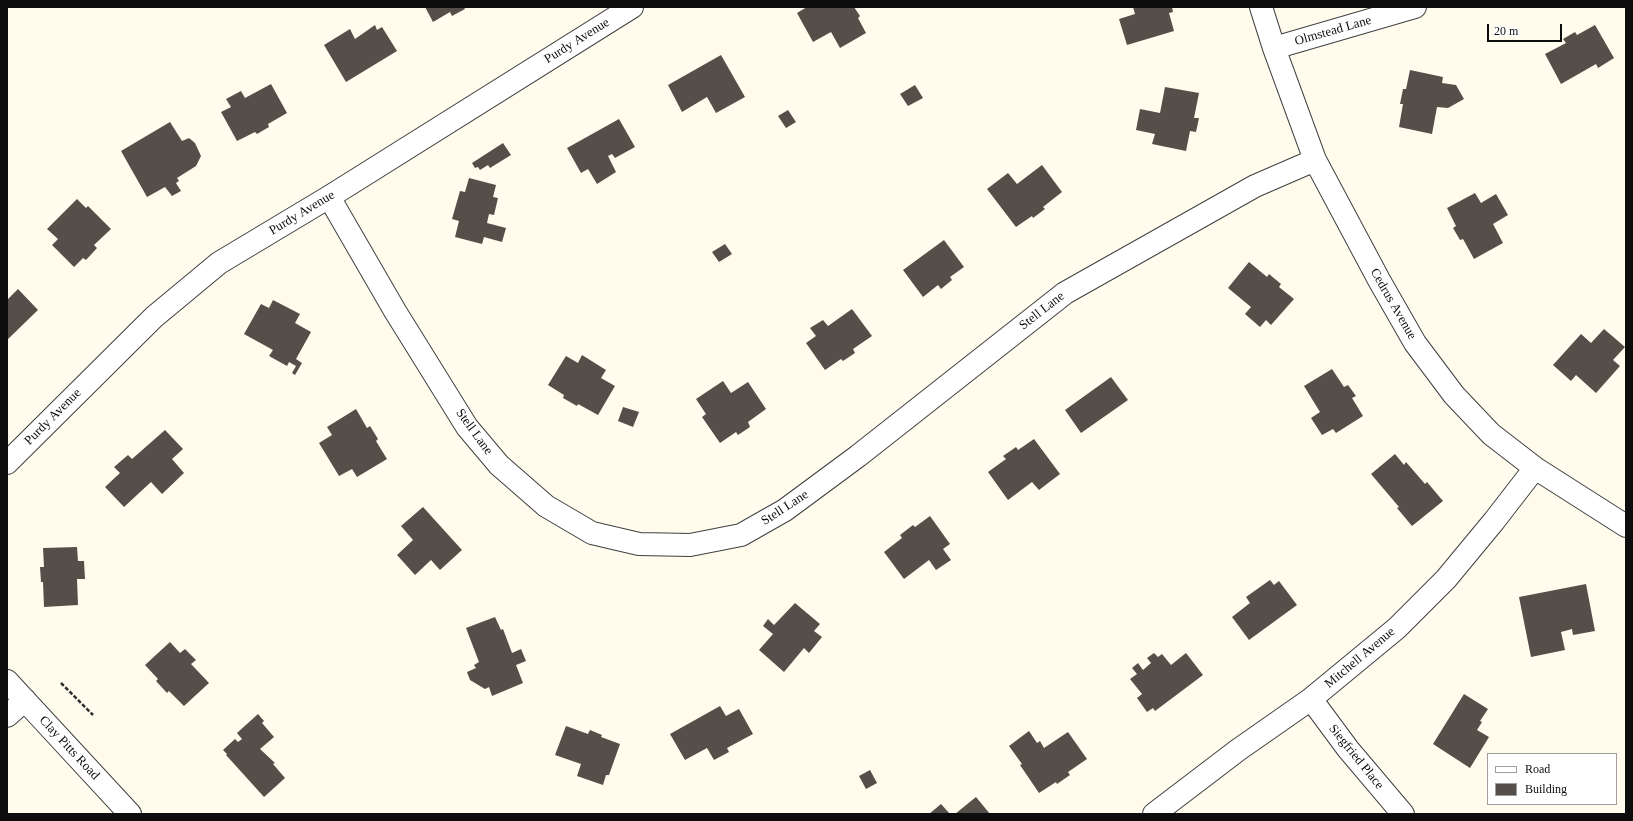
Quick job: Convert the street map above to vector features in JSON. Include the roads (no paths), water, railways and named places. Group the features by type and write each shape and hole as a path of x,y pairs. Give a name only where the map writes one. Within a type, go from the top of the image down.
{"street":[{"name":"Purdy Avenue","path":"7,463 44,424 154,317 219,263 329,197 632,7"},
{"name":"Cedrus Avenue","path":"1261,7 1274,48 1315,160 1379,280 1415,343 1454,395 1491,434 1534,468 1626,526"},
{"name":"Olmstead Lane","path":"1274,48 1415,7"},
{"name":"Stell Lane","path":"329,197 395,311 463,421 498,465 546,506 592,533 639,544 690,545 741,535 785,510 858,456 1065,293 1255,186 1315,160"},
{"name":"Mitchell Avenue","path":"1154,814 1238,750 1310,699 1397,628 1446,580 1494,521 1534,468"},
{"name":"Clay Pitts Road","path":"7,681 130,814"},
{"name":"Siegfried Place","path":"1310,699 1348,749 1403,814"},
{"path":"7,716 25,700"}]}
